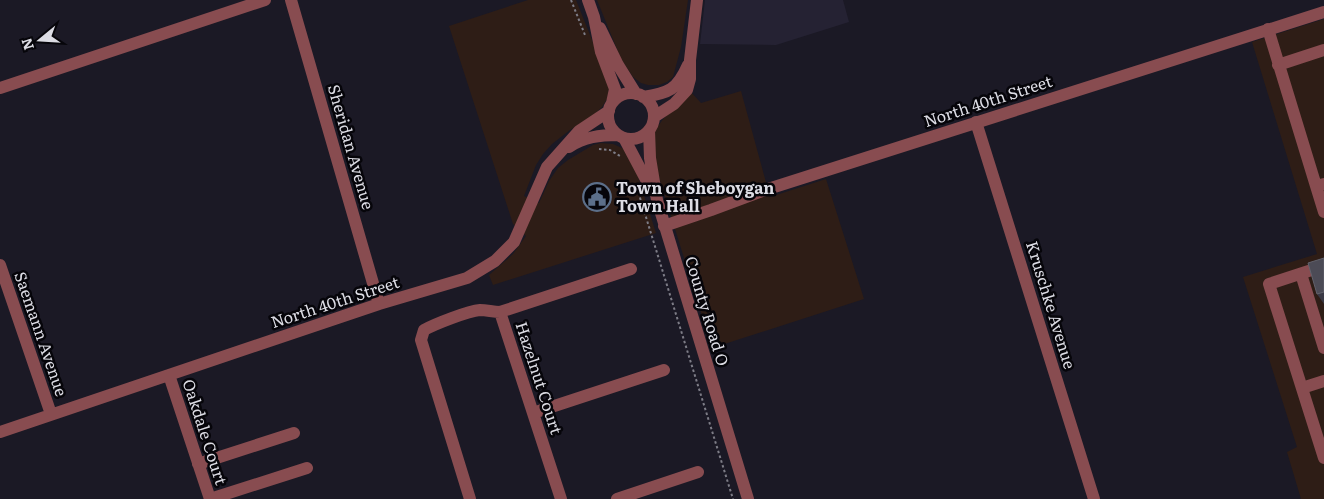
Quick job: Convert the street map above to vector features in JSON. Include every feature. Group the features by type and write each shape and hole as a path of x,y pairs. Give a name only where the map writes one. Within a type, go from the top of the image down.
{"street":[{"path":"0,88 265,0"},
{"name":"Sheridan Avenue","path":"291,0 379,304"},
{"path":"588,0 594,17 601,52 615,89 610,124 621,136 656,200"},
{"path":"654,117 685,94 690,79 690,60 697,0"},
{"name":"North 40th Street","path":"664,226 768,189 1324,12"},
{"path":"562,151 574,143 597,136 638,138 649,130 654,117 652,109 618,65 609,43 594,17"},
{"path":"1268,29 1278,64 1320,185 1324,212"},
{"path":"1278,64 1324,50"},
{"path":"611,107 623,95 660,95 673,88 682,78 690,60"},
{"name":"North 40th Street","path":"0,432 379,304 467,278 495,261 514,242 547,167 570,139 611,107"},
{"name":"Kruschke Avenue","path":"976,122 1094,499"},
{"name":"County Road O","path":"649,130 650,158 656,200 748,499"},
{"name":"Saemann Avenue","path":"0,264 51,414"},
{"path":"1324,266 1269,284 1324,458"},
{"path":"500,312 631,268"},
{"path":"1301,274 1324,348"},
{"name":"Hazelnut Court","path":"470,499 422,335 424,330 430,327 481,310 500,312 561,499"},
{"path":"533,413 664,370"},
{"name":"Oakdale Court","path":"169,375 210,499"},
{"path":"1302,388 1324,381"},
{"path":"198,464 294,433"},
{"path":"210,499 307,468"},
{"path":"617,499 698,472"}],"path":[{"path":"571,0 588,43"},
{"path":"597,136 599,149 610,150 622,157"},
{"path":"636,187 733,499"}],"shaded area":[{"path":"528,0 576,0 610,85 607,99 602,107 594,115 552,144 543,154 536,165 524,196 539,203 549,181 558,168 568,160 593,145 601,143 613,144 622,148 628,154 636,170 656,233 493,285 489,275 513,254 526,236 513,224 449,26"},
{"path":"597,0 688,0 681,47 673,77 659,85 648,85 641,83 633,77 621,59"},
{"path":"705,0 843,0 849,22 776,45 700,44"},
{"path":"1324,19 1324,499 1301,499 1287,452 1297,447 1243,277 1317,254 1252,42"},
{"path":"690,91 701,103 741,91 770,197 826,179 864,299 712,348 652,155 655,130"}],"building":[{"path":"1324,258 1324,292 1317,294 1308,263"}],"place":[{"name":"Town of Sheboygan Town Hall","path":"597,197"}]}
